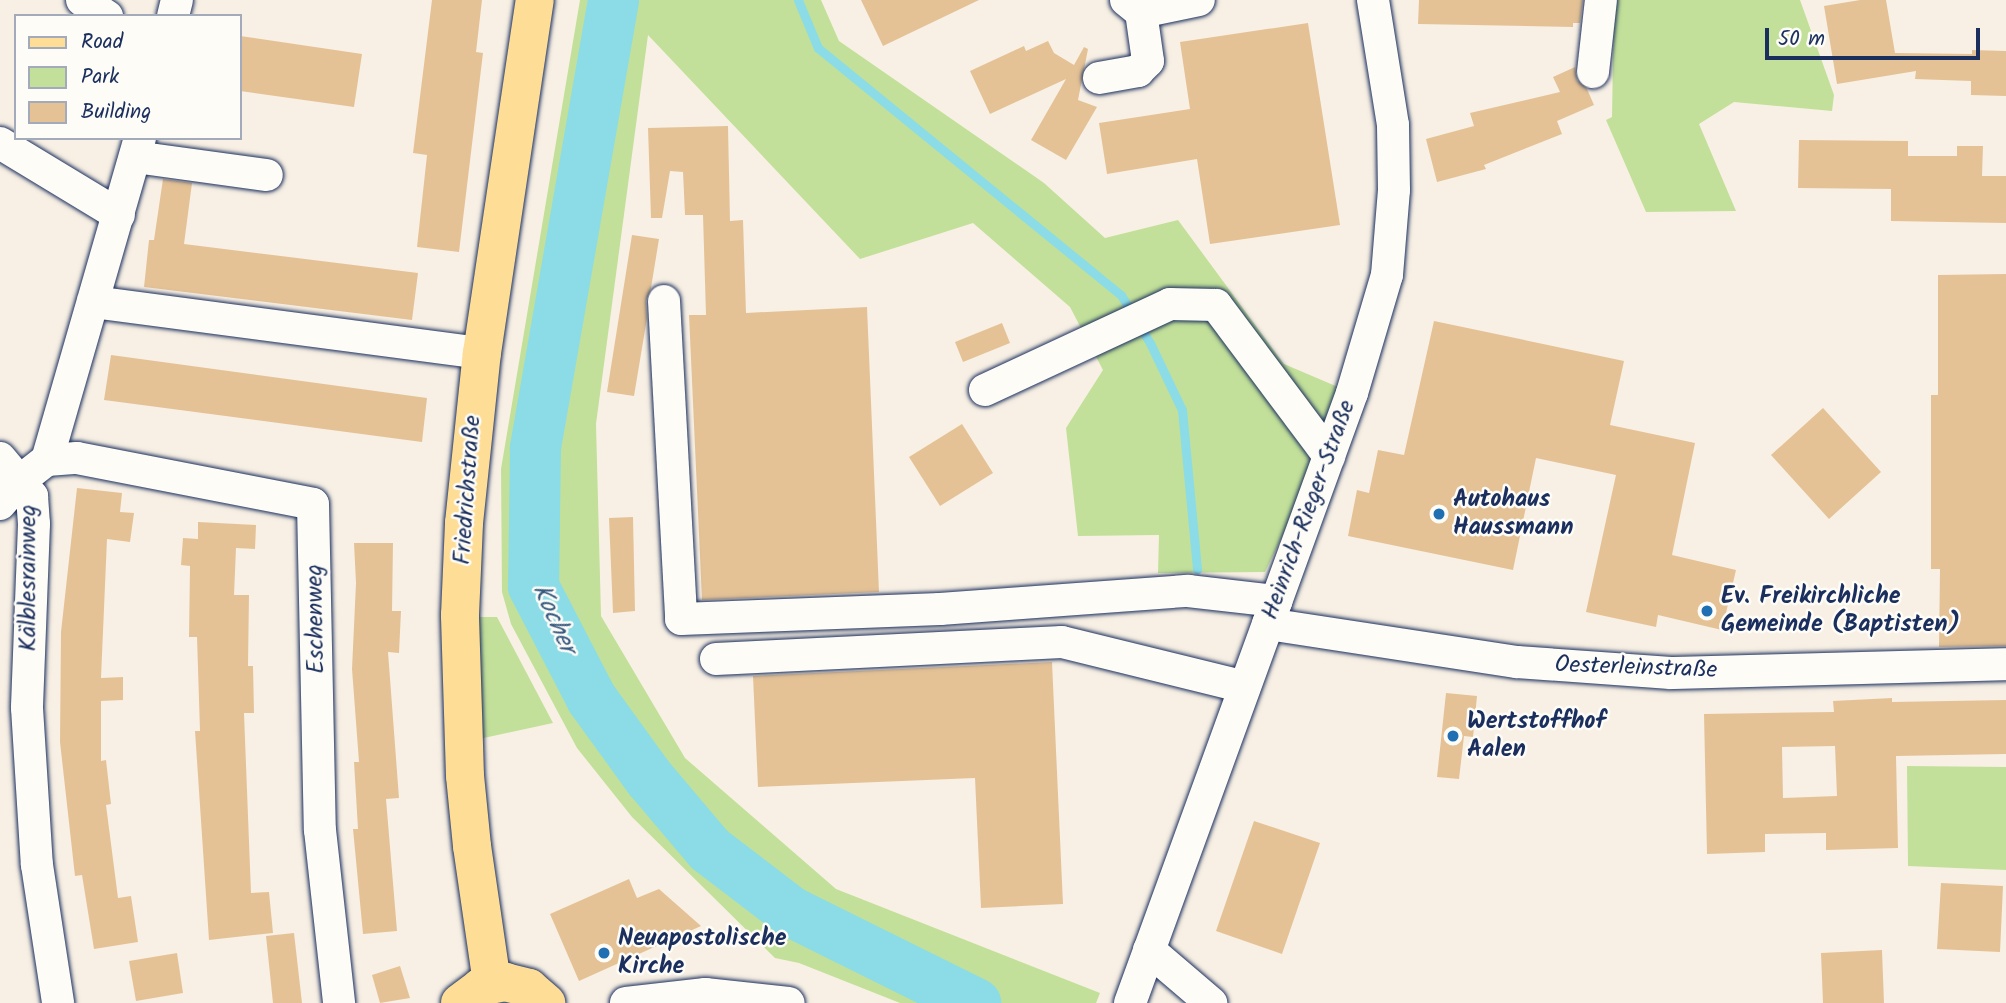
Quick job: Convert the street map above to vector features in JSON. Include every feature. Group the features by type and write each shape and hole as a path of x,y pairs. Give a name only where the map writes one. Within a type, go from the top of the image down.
{"main road":[{"name":"Friedrichstraße","path":"492,983 472,846 462,707 464,523 482,353 535,0"},
{"path":"460,1003 470,993 492,983 518,984 546,1003"}],"street":[{"path":"82,0 104,14"},
{"path":"1099,78 1138,71 1148,61 1134,6 1199,0"},
{"name":"Heinrich-Rieger-Straße","path":"1130,1001 1352,393 1387,275 1394,190 1393,125 1373,0"},
{"path":"1593,72 1601,0"},
{"path":"0,143 119,215"},
{"path":"47,460 137,148 267,176"},
{"name":"Oesterleinstraße","path":"664,301 681,620 940,608 1188,591 1272,612 1517,662 1671,673 2006,664"},
{"path":"93,302 482,353"},
{"path":"985,390 1170,304 1216,305 1329,456"},
{"name":"Eschenweg","path":"47,460 77,458 313,504 320,831 339,1003"},
{"name":"Kälblesrainweg","path":"47,460 10,469 32,496 34,524 27,708 37,866 58,1003"},
{"path":"0,504 10,469"},
{"path":"716,659 1062,642 1245,688"},
{"path":"1149,950 1211,1003"},
{"path":"626,1003 705,994 789,1003"}],"green space":[{"path":"580,0 821,0 839,41 1044,183 1105,238 1178,220 1284,364 1352,393 1265,572 1158,573 1159,535 1078,536 1066,428 1103,370 1070,307 973,223 860,259 648,35 596,424 601,616 685,758 836,889 1100,993 1096,1003 900,1003 799,963 775,958 632,817 577,748 511,624 502,592 501,469"},
{"path":"1614,0 1800,0 1834,95 1832,111 1734,102 1699,124 1736,211 1646,212 1606,120 1612,117"},
{"path":"470,617 497,617 553,723 470,741"},
{"path":"1907,766 2006,767 2006,870 1908,866"}],"building":[{"path":"432,0 482,0 476,52 483,53 459,252 417,247 427,155 413,153"},
{"path":"861,0 979,0 883,46"},
{"path":"1419,0 1583,0 1580,23 1573,23 1573,27 1418,24"},
{"path":"1860,0 1886,0 1895,53 1972,54 1972,50 2006,51 2006,96 1971,95 1971,81 1915,79 1916,71 1837,84 1824,6"},
{"path":"1308,23 1340,225 1210,244 1197,159 1107,174 1099,123 1190,109 1180,42"},
{"path":"242,36 362,54 354,107 242,91"},
{"path":"1048,41 1054,53 1074,65 1084,47 1088,49 1078,100 1097,107 1066,160 1031,140 1066,79 990,114 970,71 1024,46 1026,51"},
{"path":"1575,67 1577,80 1587,89 1594,105 1557,121 1562,134 1484,165 1486,169 1437,182 1426,139 1474,126 1470,113 1560,92 1553,77"},
{"path":"728,126 730,221 743,220 746,313 867,307 879,592 702,600 689,315 706,315 703,215 685,215 683,172 670,171 662,218 651,218 648,128"},
{"path":"1799,140 1908,141 1908,156 1957,156 1957,146 1983,146 1982,176 2006,176 2006,223 1891,221 1891,189 1798,188"},
{"path":"163,179 192,183 184,244 418,273 412,320 144,287 149,240 154,240"},
{"path":"632,235 659,239 651,288 646,301 647,318 634,396 607,392"},
{"path":"2006,274 2006,646 1939,647 1940,569 1931,569 1931,395 1938,395 1938,275"},
{"path":"1434,321 1624,361 1610,425 1695,443 1672,555 1736,570 1722,630 1658,615 1656,627 1586,612 1616,475 1536,458 1513,570 1348,536 1357,490 1369,493 1378,450 1404,455"},
{"path":"1002,323 1010,343 963,362 955,342"},
{"path":"111,355 427,398 422,442 104,400"},
{"path":"1823,408 1881,472 1829,519 1771,455"},
{"path":"962,424 993,473 940,506 909,457"},
{"path":"77,488 122,493 120,512 134,513 130,542 107,539 101,678 123,677 123,700 101,701 101,761 106,760 111,804 106,805 118,898 131,896 138,942 94,949 82,875 75,876 60,742 61,632"},
{"path":"633,517 635,611 613,613 609,518"},
{"path":"198,522 256,525 255,549 236,548 234,595 249,595 248,666 253,666 254,713 244,713 251,893 269,892 273,933 209,940 195,731 200,731 197,637 189,637 190,566 181,565 183,538 198,539"},
{"path":"354,543 393,543 392,611 401,611 399,653 388,652 399,798 386,799 397,931 363,934 353,829 358,829 354,762 359,762 352,669 356,583"},
{"path":"1052,662 1063,904 981,908 975,778 758,787 753,676"},
{"name":"Wertstoffhof Aalen","path":"1446,693 1477,696 1473,737 1464,736 1459,779 1437,777"},
{"path":"1892,698 1892,702 2006,700 2006,754 1896,756 1898,848 1826,850 1826,833 1765,834 1765,852 1707,854 1704,714 1834,712 1833,701","holes":["1835,746 1837,796 1783,798 1782,747"]},
{"path":"1254,821 1320,843 1282,954 1216,931"},
{"name":"Neuapostolische Kirche","path":"629,879 637,898 659,889 701,926 579,981 550,914"},
{"path":"1941,883 2003,886 2000,952 1937,949"},
{"path":"294,933 302,1003 273,1003 266,936"},
{"path":"1882,950 1884,1003 1823,1003 1821,953"},
{"path":"177,953 183,993 136,1001 129,961"},
{"path":"400,966 410,998 380,1003 372,975"}],"waterway":[{"name":"Kocher","path":"613,0 535,448 533,586 591,698 649,778 709,849 790,911 975,1003"},
{"path":"798,0 818,48 1121,295 1150,343 1182,410 1197,569"}],"place":[{"name":"Autohaus Haussmann","path":"1439,514"},
{"name":"Ev. Freikirchliche Gemeinde (Baptisten)","path":"1707,611"},
{"name":"Wertstoffhof Aalen","path":"1453,736"},
{"name":"Neuapostolische Kirche","path":"604,953"}]}
